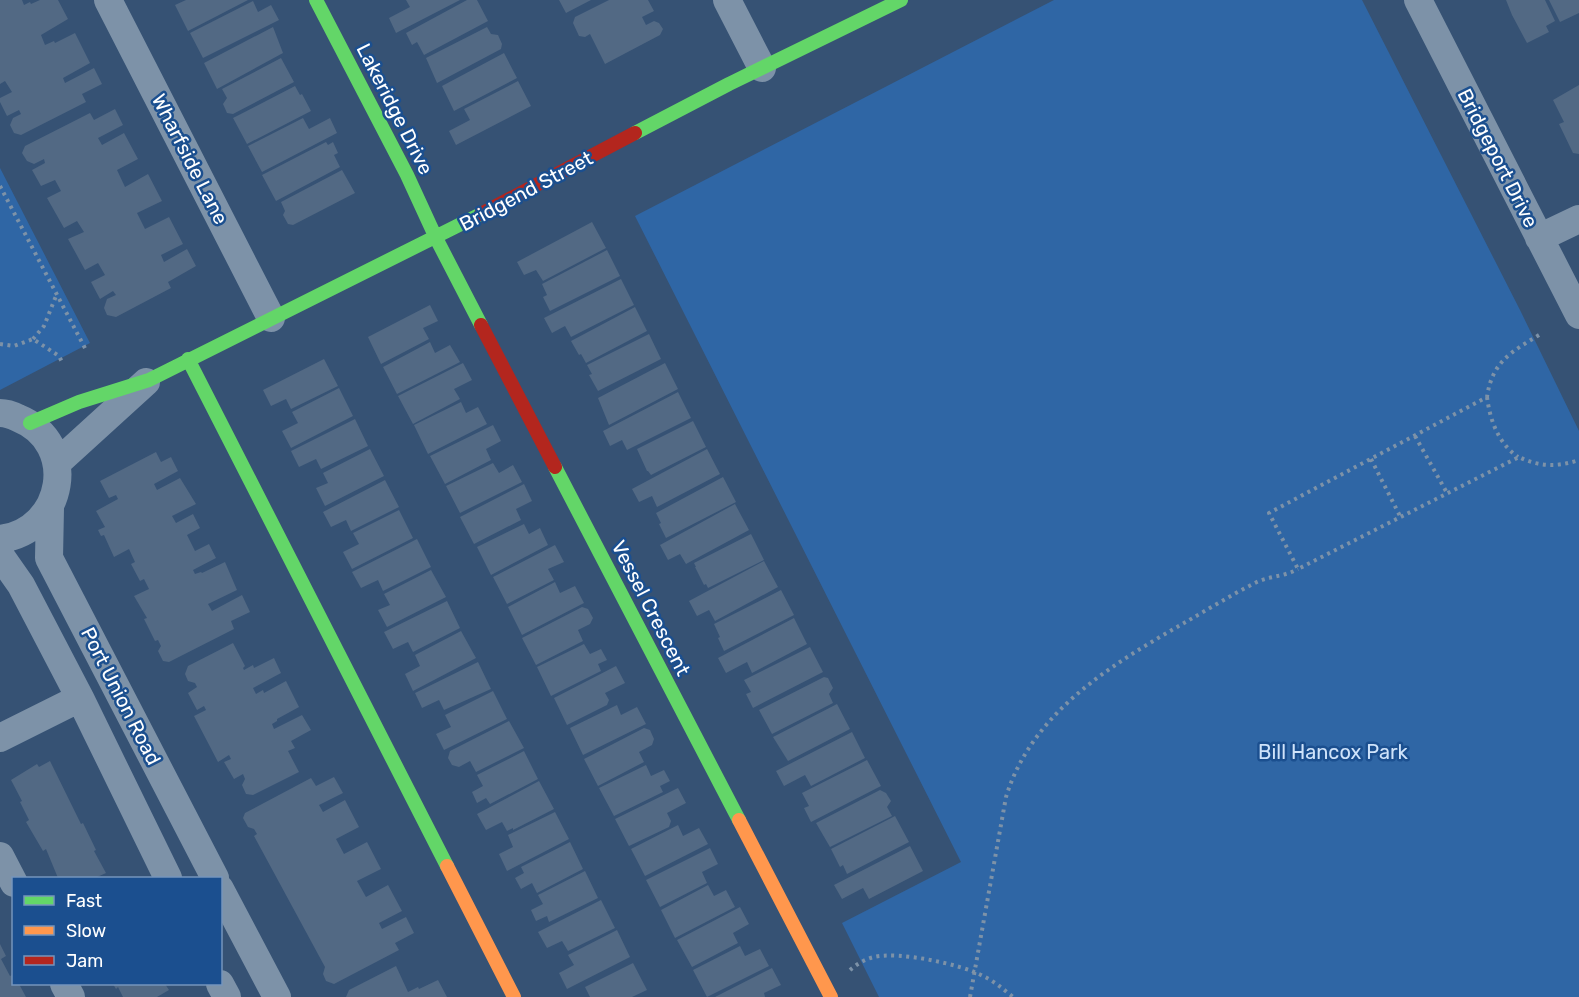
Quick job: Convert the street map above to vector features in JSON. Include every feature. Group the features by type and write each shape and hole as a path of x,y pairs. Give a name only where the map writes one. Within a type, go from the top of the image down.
{"street":[{"name":"Wharfside Lane","path":"108,0 271,318"},
{"name":"Lakeridge Drive","path":"316,0 407,175 436,238"},
{"path":"727,0 762,68"},
{"name":"Bridgend Street","path":"30,423 79,402 149,380 436,238 729,84 901,0"},
{"name":"Bridgeport Drive","path":"1418,0 1579,315"},
{"path":"1539,238 1579,219"},
{"name":"Vessel Crescent","path":"436,238 828,992"},
{"path":"188,359 514,997"},
{"name":"Bridgend Street","path":"57,463 149,380"},
{"path":"0,413 30,423 47,440 57,463"},
{"name":"Port Union Road","path":"57,463 57,486 50,508 49,558 214,877"},
{"path":"0,539 14,538 34,526 50,508"},
{"name":"Port Union Road","path":"0,555 21,585 80,698 167,877"},
{"path":"0,738 80,698"},
{"path":"0,856 12,879"},
{"path":"222,893 271,995"}],"path":[{"path":"0,186 87,352"},
{"path":"0,344 14,346 33,339 44,326 57,295"},
{"path":"1539,335 1503,359 1492,376 1487,397 1490,416 1502,440 1519,458 1551,466 1579,460"},
{"path":"33,339 59,356 63,364"},
{"path":"1298,569 1269,513 1487,397"},
{"path":"1415,436 1447,493"},
{"path":"970,997 1006,797 1016,769 1039,733 1075,696 1105,671 1146,645 1258,581 1287,575 1519,458"},
{"path":"1371,459 1400,516"},
{"path":"828,992 862,962 880,956 908,957 975,972 1013,997"}],"green space":[{"name":"Bill Hancox Park","path":"1054,0 1362,0 1579,431 1579,997 879,997 842,923 961,862 635,216"},
{"path":"0,168 90,343 0,390"}],"building":[{"path":"0,0 22,0 24,5 40,0 58,0 68,19 41,35 45,45 54,41 55,43 75,33 90,63 63,78 65,83 94,68 102,84 82,94 86,102 21,135 14,133 10,125 13,118 21,114 19,110 7,116 0,102 0,98 12,92 5,81 0,84"},
{"path":"186,0 248,0 188,31 175,5"},
{"path":"406,0 460,0 396,33 389,18 410,7"},
{"path":"467,0 477,0 488,21 424,55 417,42 412,45 406,33"},
{"path":"559,0 591,0 566,13"},
{"path":"609,0 648,0 654,11 642,17 646,25 654,21 659,23 663,29 660,35 605,64 590,34 585,37 579,36 573,23 575,17"},
{"path":"1506,0 1545,0 1555,21 1546,26 1549,32 1527,43"},
{"path":"1549,0 1579,0 1579,13 1560,22"},
{"path":"253,1 258,12 271,5 279,20 203,58 190,33"},
{"path":"273,27 283,53 217,89 204,63"},
{"path":"487,27 491,34 498,35 502,44 501,49 437,83 426,58"},
{"path":"504,53 517,78 454,111 442,86"},
{"path":"281,58 294,82 233,114 227,113 223,104 227,98 222,89"},
{"path":"518,81 531,106 456,145 449,131 470,120 464,109"},
{"path":"1579,85 1579,154 1573,153 1559,124 1564,122 1553,100"},
{"path":"295,86 311,111 247,144 233,118"},
{"path":"115,109 123,125 98,138 102,145 124,133 138,159 117,170 125,187 148,174 162,201 137,213 145,229 169,217 183,244 161,255 164,262 187,249 196,266 168,282 171,288 116,317 107,315 104,308 107,299 116,295 113,291 100,299 91,282 105,275 98,263 85,270 68,239 84,232 77,221 64,228 47,198 61,191 55,180 41,186 32,170 45,163 44,159 34,164 27,161 22,153 25,146 90,113 94,120"},
{"path":"303,118 309,129 330,118 337,133 262,172 248,146"},
{"path":"326,142 328,145 333,142 338,153 334,155 340,167 276,201 262,175"},
{"path":"342,170 355,193 293,225 288,224 283,215 285,211 281,202"},
{"path":"592,222 606,248 543,281 536,270 524,275 517,262"},
{"path":"607,250 620,276 550,311 543,297 547,295 542,284"},
{"path":"621,279 634,305 571,337 565,326 552,333 544,318"},
{"path":"430,305 438,321 423,328 429,339 381,364 368,337"},
{"path":"635,307 647,331 586,363 571,341"},
{"path":"649,334 661,359 598,391 589,375 592,374 587,365"},
{"path":"430,342 435,353 450,345 460,362 397,394 383,367"},
{"path":"324,359 338,386 291,409 286,399 271,406 263,390"},
{"path":"463,363 472,380 454,389 460,399 413,424 398,396"},
{"path":"665,363 678,389 609,425 598,398"},
{"path":"339,388 353,416 291,448 282,431 298,423 292,412"},
{"path":"678,392 691,418 627,450 622,440 610,446 603,431"},
{"path":"461,402 466,413 478,407 487,424 428,454 414,425"},
{"path":"355,419 368,446 321,469 316,459 299,467 291,451"},
{"path":"693,421 706,447 651,475 637,449"},
{"path":"493,425 501,441 486,449 491,460 445,484 430,456"},
{"path":"370,449 384,476 325,506 316,488 328,483 323,473"},
{"path":"707,449 720,474 657,507 652,496 639,502 632,489"},
{"path":"156,452 161,462 171,457 178,471 154,484 157,490 180,478 196,504 172,516 176,523 193,514 200,528 187,535 195,551 209,544 216,558 193,570 195,574 225,562 237,590 208,604 212,611 242,595 250,612 231,621 234,629 169,662 163,661 158,651 161,646 158,640 155,641 144,619 147,618 134,596 149,589 144,579 140,581 131,564 135,562 129,549 114,557 104,535 101,536 98,530 105,527 96,511 118,499 116,495 109,498 100,481"},
{"path":"493,463 499,473 513,465 522,482 460,513 446,486"},
{"path":"723,477 736,502 666,538 656,513"},
{"path":"385,480 399,507 351,531 346,520 331,527 323,512"},
{"path":"524,484 532,501 516,509 521,520 474,544 460,517"},
{"path":"735,504 749,530 686,564 680,554 668,560 660,545"},
{"path":"399,510 413,538 352,569 343,552 359,544 353,533"},
{"path":"524,524 529,534 540,528 548,545 491,575 477,547"},
{"path":"751,534 764,560 708,588 706,584 704,585 694,563"},
{"path":"417,539 431,567 383,591 378,580 361,588 352,572"},
{"path":"555,545 564,562 548,569 554,580 507,604 493,577"},
{"path":"764,561 778,587 715,621 709,610 697,616 689,601"},
{"path":"431,570 446,597 387,627 378,610 390,605 384,594"},
{"path":"555,582 560,593 575,586 584,603 522,635 508,607"},
{"path":"781,590 794,615 724,651 714,624"},
{"path":"447,601 460,628 413,652 408,642 393,649 384,632"},
{"path":"582,607 588,609 593,618 590,624 578,630 583,641 536,665 522,638"},
{"path":"794,618 807,644 752,673 747,662 726,673 718,658"},
{"path":"461,631 476,658 413,691 405,674 420,666 415,655"},
{"path":"233,643 245,666 244,670 253,665 254,668 274,658 281,673 253,688 256,694 263,690 264,693 286,681 299,707 277,719 272,724 274,729 302,715 311,730 291,741 295,748 288,751 299,772 253,795 246,794 242,785 245,779 243,774 234,779 224,762 231,759 229,755 218,762 194,716 206,710 204,706 197,710 188,693 197,687 195,683 188,681 185,674 188,666"},
{"path":"584,644 590,654 601,649 607,660 598,664 601,671 551,696 537,667"},
{"path":"810,647 823,672 753,708 746,694 751,692 744,680"},
{"path":"478,662 491,689 444,710 439,700 422,708 415,693"},
{"path":"616,666 625,683 605,693 609,700 607,705 567,725 554,698"},
{"path":"824,677 828,678 833,688 829,694 833,703 772,734 759,710"},
{"path":"493,691 507,719 444,750 436,734 451,727 445,715"},
{"path":"837,704 850,729 788,761 773,737"},
{"path":"617,705 621,715 637,707 646,724 583,755 570,728"},
{"path":"509,721 524,748 476,772 470,761 459,767 452,765 448,758 450,751"},
{"path":"644,728 650,730 654,739 652,745 639,752 644,762 598,786 584,759"},
{"path":"852,732 865,758 811,786 805,775 784,786 776,771"},
{"path":"524,751 538,779 490,804 486,798 477,803 472,792 483,786 477,775"},
{"path":"867,760 881,786 811,822 804,808 809,806 802,793"},
{"path":"50,761 106,873 97,877 58,877 46,849 43,851 26,822 29,820 11,780 37,764 39,767"},
{"path":"646,765 651,776 664,770 670,781 660,786 663,792 614,816 599,788"},
{"path":"334,777 343,793 319,805 323,812 345,800 359,827 336,839 344,854 367,842 381,869 357,881 366,897 388,885 402,911 379,923 382,929 406,917 414,933 395,943 399,950 334,984 326,981 323,974 325,967 254,836 257,834 254,829 248,827 243,818 245,813 311,778 316,786"},
{"path":"539,781 554,809 513,830 513,828 507,831 502,822 486,830 477,814"},
{"path":"678,788 686,803 667,813 671,821 669,827 629,846 615,819"},
{"path":"880,790 886,793 891,801 887,807 892,816 830,847 816,823"},
{"path":"555,812 569,839 507,871 499,854 513,847 508,835"},
{"path":"895,816 909,842 847,874 843,865 840,867 831,849"},
{"path":"678,825 683,836 699,828 708,844 645,876 631,849"},
{"path":"570,842 583,869 537,893 532,883 521,889 515,878 524,873 521,867"},
{"path":"910,846 923,871 869,899 863,888 842,899 834,885"},
{"path":"710,848 718,864 702,872 707,883 660,907 646,880"},
{"path":"585,871 598,898 549,922 547,916 536,921 531,910 543,904 538,895"},
{"path":"708,885 714,896 726,890 735,907 675,938 661,910"},
{"path":"601,900 615,928 568,951 562,941 547,948 538,932"},
{"path":"740,907 749,924 733,933 738,943 692,967 677,940"},
{"path":"617,930 630,957 567,989 559,973 574,965 568,955"},
{"path":"0,944 6,956 1,959 10,976 12,975 12,985 20,985 26,997 0,997"},
{"path":"740,946 745,956 760,949 769,966 707,997 693,970"},
{"path":"633,963 647,990 632,997 590,997 585,987"},
{"path":"396,966 408,992 438,980 447,997 346,997 349,990"},
{"path":"772,968 781,985 764,993 765,997 715,997"},
{"path":"114,985 166,985 169,990 157,997 123,997 118,987 116,989"}],"traffic: fast":[{"path":"316,0 407,175 436,238 481,325"},
{"path":"635,133 901,0"},
{"path":"30,423 79,402 149,380 481,214"},
{"path":"188,359 447,866"},
{"path":"555,467 739,820"}],"traffic: slow":[{"path":"739,820 831,997"},
{"path":"447,866 514,997"}],"traffic: jam":[{"path":"481,214 635,133"},
{"path":"481,325 555,467"}]}
